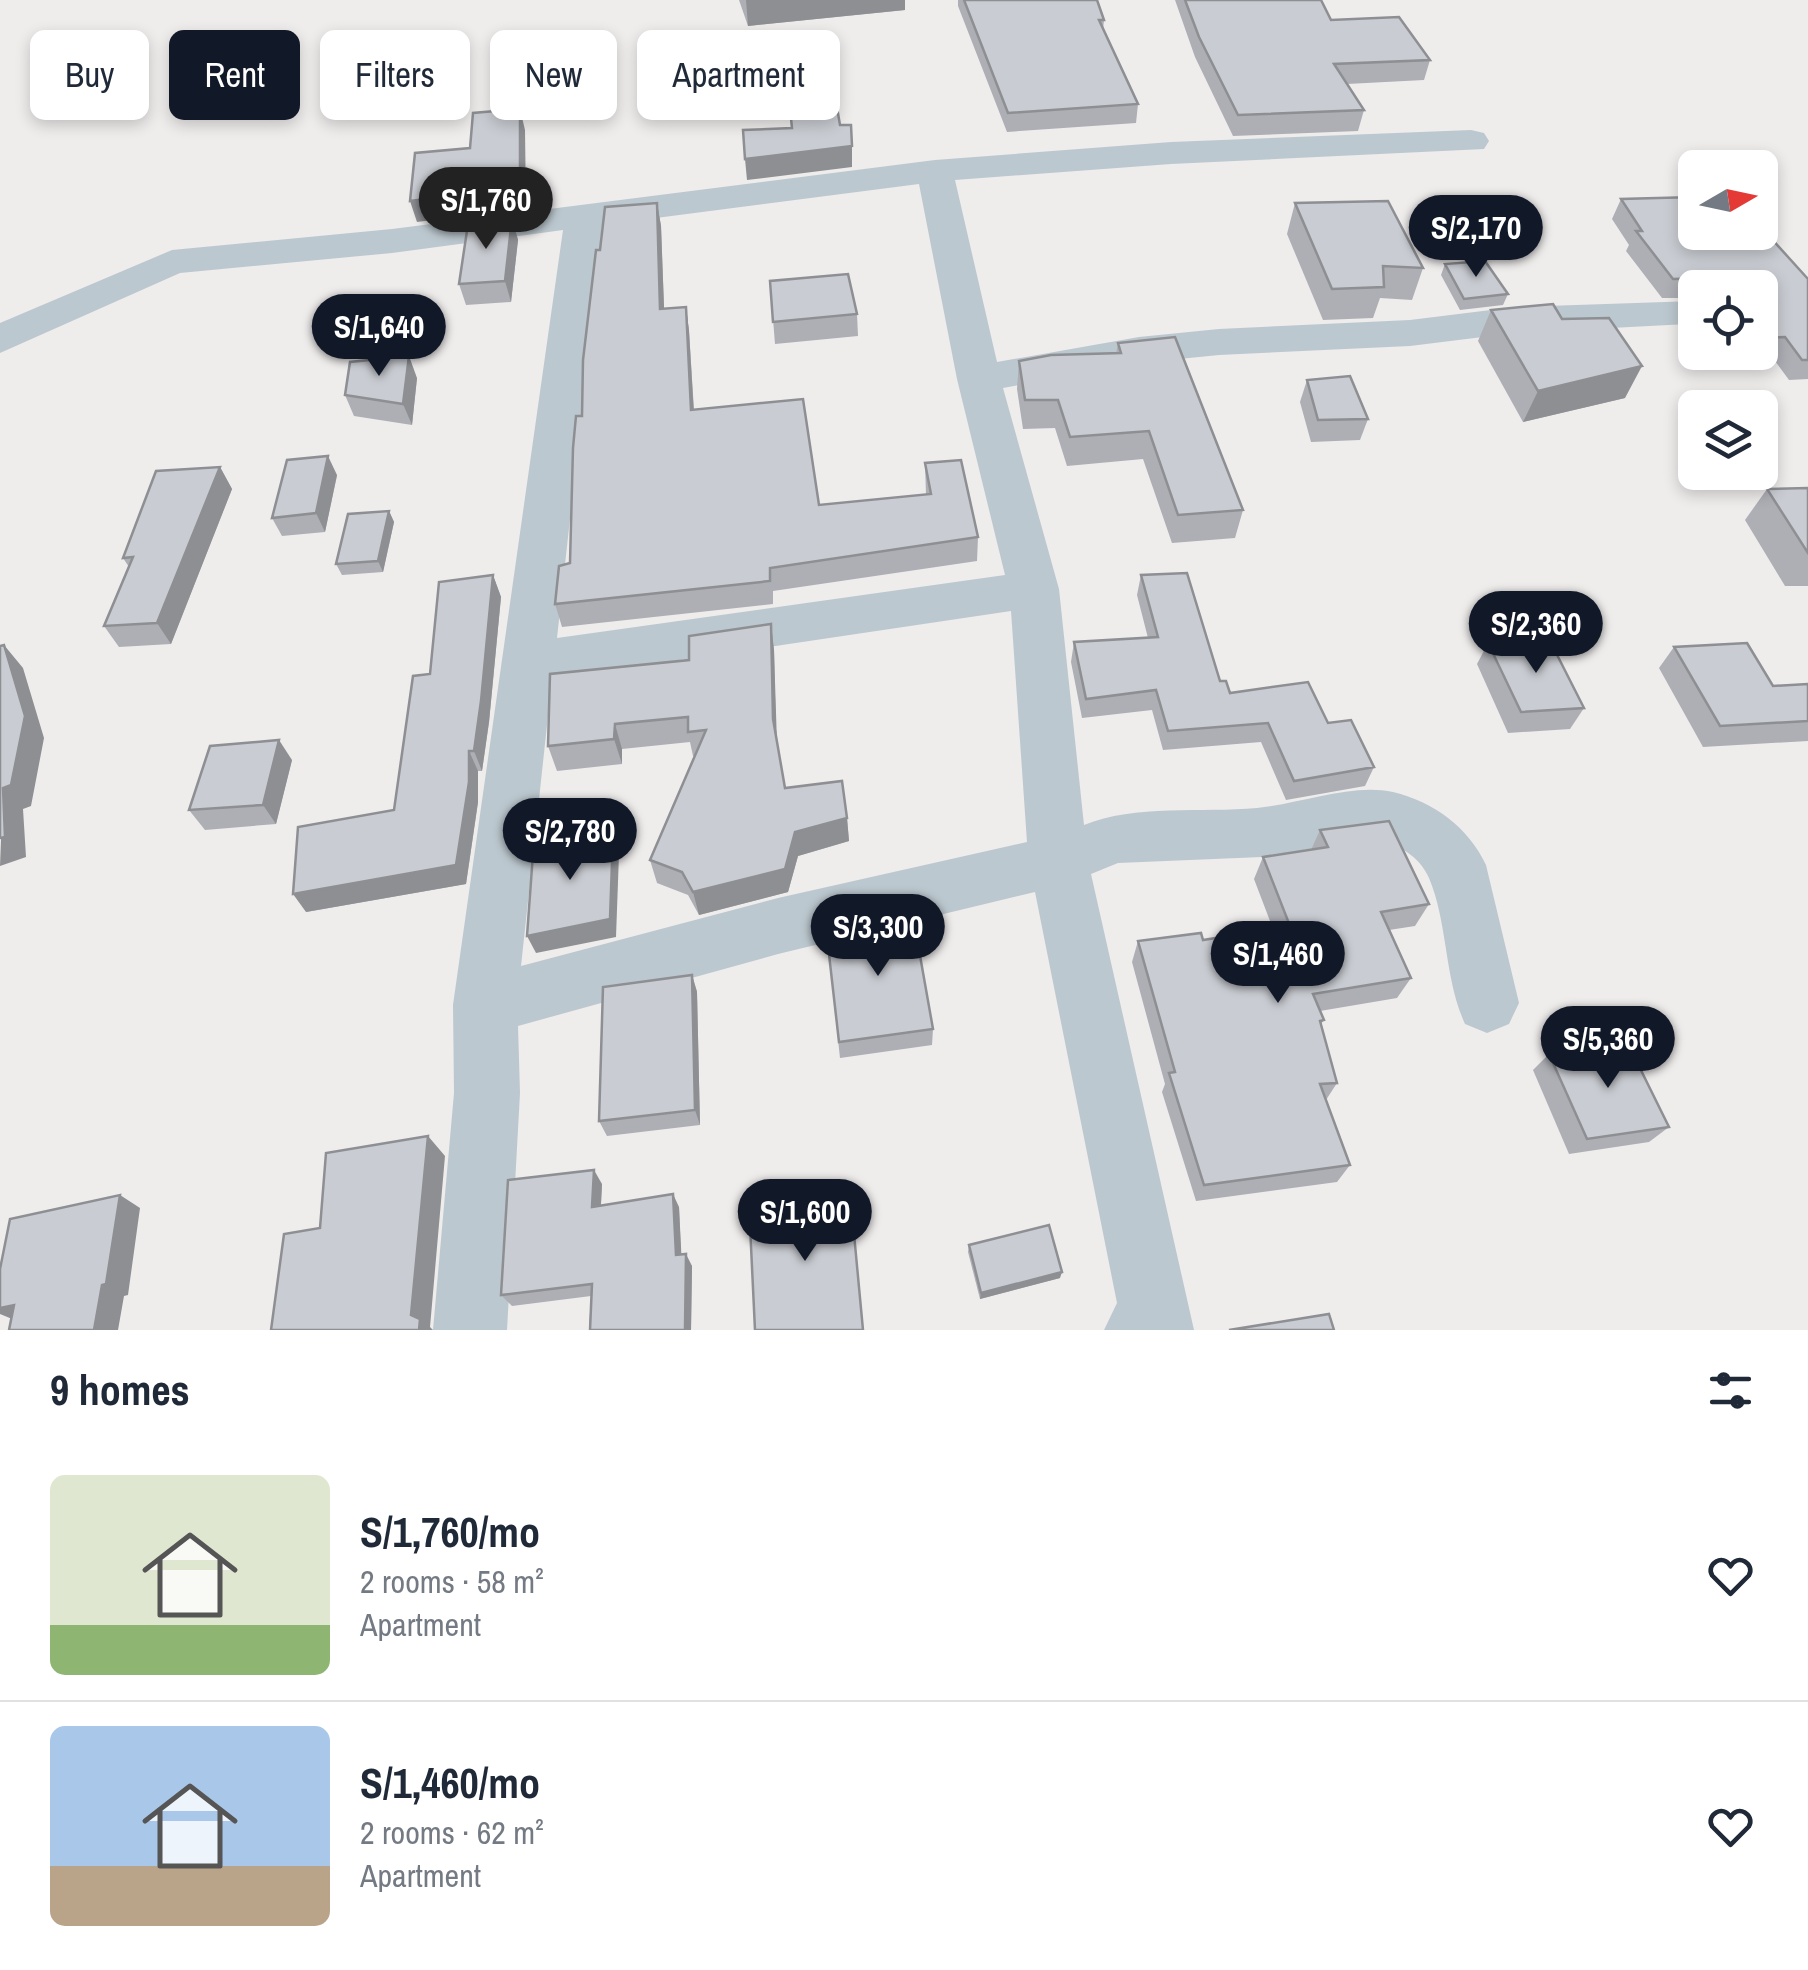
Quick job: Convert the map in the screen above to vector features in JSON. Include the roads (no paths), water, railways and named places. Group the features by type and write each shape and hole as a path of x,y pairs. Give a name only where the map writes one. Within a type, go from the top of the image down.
{"street":[{"path":"0,340 172,262 584,217 935,171 1171,153 1471,141"},
{"path":"935,171 979,378 1034,590 1058,861 1159,1326 1141,1330"},
{"path":"470,1330 487,1093 485,1005 584,217"},
{"path":"979,378 1218,342 1392,334 1515,320 1678,312"},
{"path":"528,662 1034,590"},
{"path":"485,1005 778,926 1058,861 1115,838 1262,832 1354,815 1394,817 1430,835 1456,866 1488,1002"}]}
